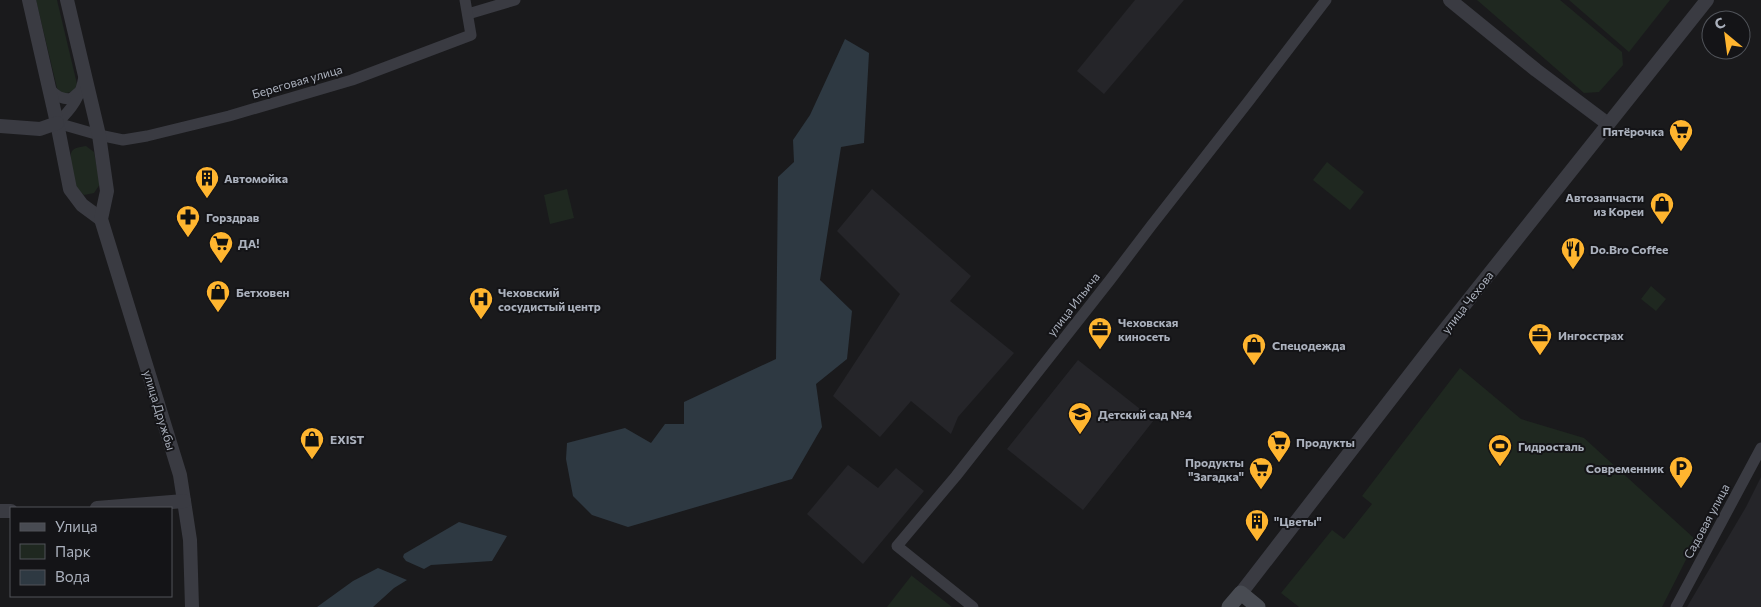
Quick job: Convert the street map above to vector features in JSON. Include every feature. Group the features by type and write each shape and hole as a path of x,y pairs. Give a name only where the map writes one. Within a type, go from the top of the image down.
{"main road":[{"name":"улица Чехова","path":"1229,607 1241,593"},
{"path":"1241,593 1258,607"}],"street":[{"path":"29,0 50,89 70,189 82,205 101,219"},
{"name":"улица Дружбы","path":"68,0 99,135 107,191 101,219 180,475 190,540 192,607"},
{"path":"465,0 468,14 515,0"},
{"name":"улица Ильича","path":"973,607 898,546 956,476 1110,280 1326,0"},
{"path":"1450,0 1536,70 1608,124"},
{"name":"улица Чехова","path":"1241,593 1435,342 1707,0"},
{"name":"Береговая улица","path":"57,122 123,140 229,116 352,80 471,35 468,14"},
{"path":"0,126 40,129 57,122 78,100 84,72"},
{"path":"50,89 63,99 71,99 76,96 82,87"},
{"name":"Садовая улица","path":"1676,607 1761,448"},
{"path":"109,507 184,501"}],"shaded area":[{"path":"1135,0 1184,0 1104,94 1077,71"},
{"path":"872,189 971,276 950,301 1014,353 958,417 951,434 911,401 880,437 833,396 900,294 837,231"},
{"name":"Детский сад №4","path":"1078,360 1154,420 1083,510 1007,449"},
{"path":"848,465 878,488 896,468 924,491 863,564 807,514"},
{"path":"1761,477 1761,607 1687,607 1746,507"}],"green space":[{"path":"36,0 57,0 77,84 74,91 63,94 57,88"},
{"path":"1477,0 1560,0 1622,52 1623,65 1599,92 1584,93"},
{"path":"1569,0 1670,0 1629,52"},
{"path":"86,146 94,152 100,184 94,193 84,195 76,186 71,154 78,147"},
{"path":"1327,162 1364,192 1350,210 1313,180"},
{"path":"567,189 574,218 550,224 544,195"},
{"path":"1651,286 1666,299 1656,311 1641,299"},
{"name":"Гидросталь","path":"1460,368 1521,419 1584,438 1696,540 1662,607 1299,607 1281,593 1332,530 1344,539 1372,504 1362,496"},
{"path":"912,576 952,607 887,607"}],"water":[{"path":"845,39 869,53 864,143 841,147 820,280 852,311 847,359 816,384 822,427 792,479 628,527 592,515 573,496 566,459 567,443 625,428 651,443 665,424 684,424 684,402 776,359 778,177 794,162 793,140 810,115"},
{"path":"459,522 507,536 492,561 431,565 424,569 406,561 403,557 404,554"},
{"path":"378,568 407,580 394,588 373,607 317,607 353,581"}],"place":[{"name":"Пятёрочка","path":"1681,152"},
{"name":"Автомойка","path":"207,199"},
{"name":"Автозапчасти из Кореи","path":"1662,225"},
{"name":"Горздрав","path":"188,238"},
{"name":"ДА!","path":"221,264"},
{"name":"Do.Bro Coffee","path":"1573,270"},
{"name":"Бетховен","path":"218,313"},
{"name":"Чеховский сосудистый центр","path":"481,320"},
{"name":"Чеховская киносеть","path":"1100,350"},
{"name":"Ингосстрах","path":"1540,356"},
{"name":"Спецодежда","path":"1254,366"},
{"name":"Детский сад №4","path":"1080,435"},
{"name":"EXIST","path":"312,460"},
{"name":"Продукты","path":"1279,463"},
{"name":"Гидросталь","path":"1500,467"},
{"name":"Современник","path":"1681,489"},
{"name":"Продукты \"Загадка\"","path":"1261,490"},
{"name":"\"Цветы\"","path":"1257,542"}]}
